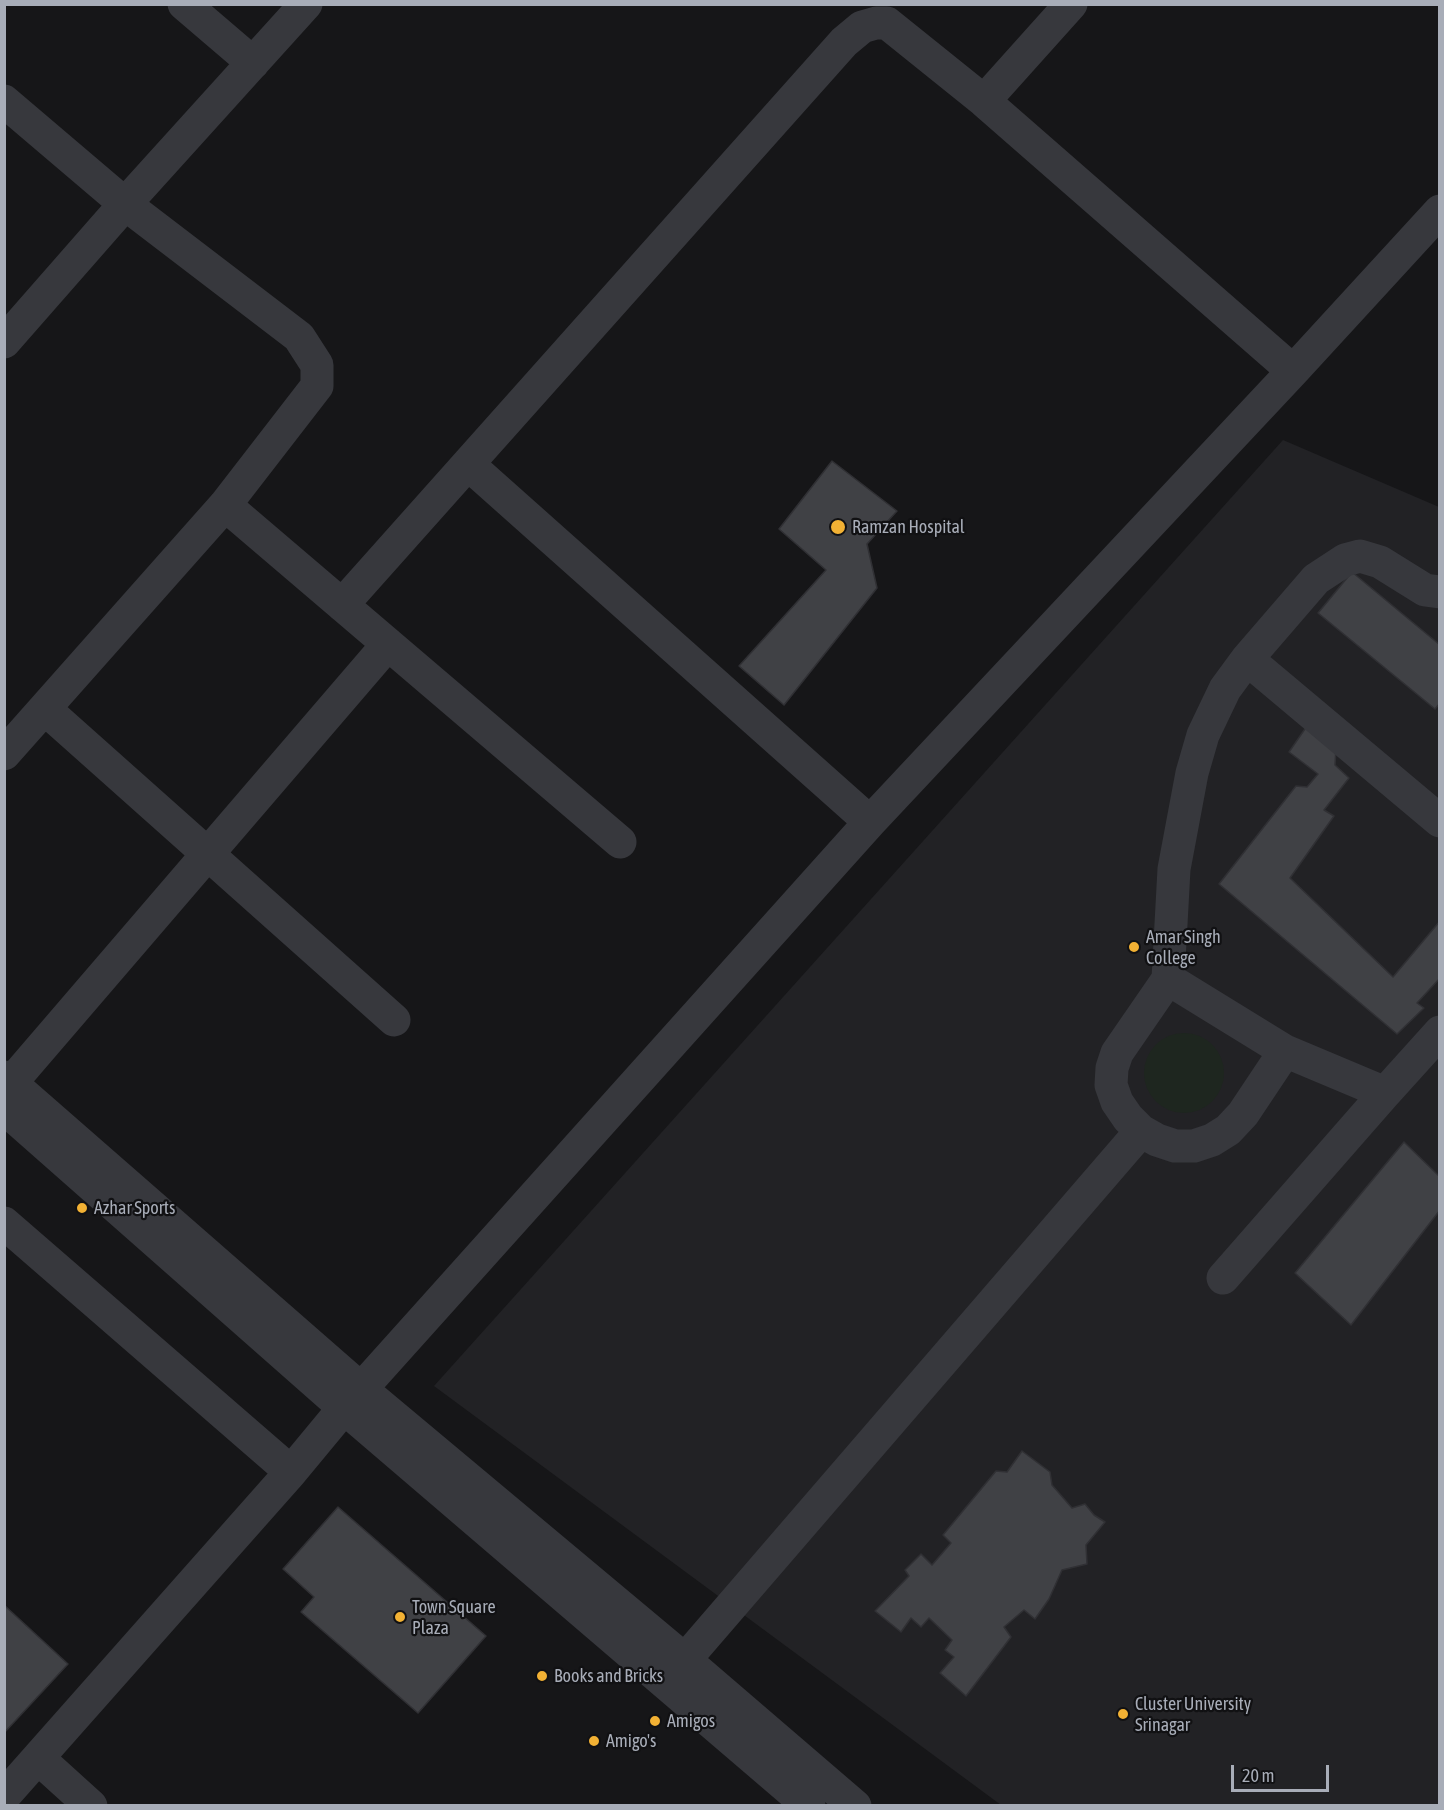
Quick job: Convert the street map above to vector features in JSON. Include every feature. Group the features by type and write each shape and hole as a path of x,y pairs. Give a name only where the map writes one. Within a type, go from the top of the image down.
{"street":[{"path":"184,4 253,63"},
{"path":"4,342 306,4"},
{"path":"984,101 1071,4"},
{"path":"342,605 854,32 876,23 887,23 984,101 1293,371"},
{"path":"4,101 125,204 298,337 317,365 318,386 225,505 4,754"},
{"path":"4,1796 353,1399 870,822 1440,211"},
{"path":"468,464 870,822"},
{"path":"225,505 620,842"},
{"path":"1286,1051 1243,1114 1228,1130 1212,1140 1194,1146 1175,1146 1141,1131 1128,1118 1111,1085 1112,1068 1117,1053 1168,979 1174,869 1192,773 1203,735 1225,689 1247,659 1316,579 1332,567 1352,557 1360,556 1380,562 1425,590 1440,592"},
{"path":"388,644 6,1090 353,1399 675,1671 855,1806"},
{"path":"1247,659 1440,821"},
{"path":"45,709 394,1020"},
{"path":"1168,979 1286,1051 1385,1093"},
{"path":"1223,1278 1440,1032"},
{"path":"675,1671 1141,1131"},
{"path":"4,1223 291,1472"},
{"path":"675,1671 809,1806"},
{"path":"38,1758 91,1806"}],"shaded area":[{"name":"Amar Singh College","path":"1283,440 1439,507 1439,1805 1001,1805 434,1386"},
{"path":"1184,1033 1199,1036 1212,1045 1221,1058 1224,1073 1221,1088 1212,1101 1199,1110 1184,1113 1169,1110 1156,1101 1147,1088 1144,1073 1147,1058 1156,1045 1169,1036"}],"building":[{"path":"832,461 897,511 867,544 877,588 784,705 739,666 826,570 779,529"},
{"path":"1352,572 1440,645 1440,703 1435,709 1318,613"},
{"path":"1307,726 1336,748 1335,765 1349,778 1324,810 1334,816 1290,878 1393,977 1440,921 1440,978 1417,1003 1424,1008 1397,1034 1219,884 1296,786 1307,787 1318,774 1289,752"},
{"path":"1404,1142 1440,1177 1440,1210 1351,1325 1295,1273"},
{"path":"1022,1451 1050,1472 1052,1485 1072,1508 1085,1504 1094,1515 1105,1522 1086,1545 1087,1564 1062,1570 1049,1599 1035,1619 1024,1610 1004,1627 1011,1637 966,1696 940,1673 954,1657 945,1650 952,1640 929,1618 921,1627 911,1618 901,1632 875,1611 909,1576 905,1570 921,1554 932,1565 951,1543 943,1535 996,1471 1007,1472"},
{"path":"338,1507 486,1636 418,1713 301,1612 314,1597 283,1569"},
{"path":"4,1605 68,1664 4,1733"}],"place":[{"name":"Ramzan Hospital","path":"838,527"},
{"name":"Amar Singh College","path":"1134,947"},
{"name":"Azhar Sports","path":"82,1208"},
{"name":"Town Square Plaza","path":"400,1617"},
{"name":"Books and Bricks","path":"542,1676"},
{"name":"Cluster University Srinagar","path":"1123,1714"},
{"name":"Amigos","path":"655,1721"},
{"name":"Amigo's","path":"594,1741"}]}
